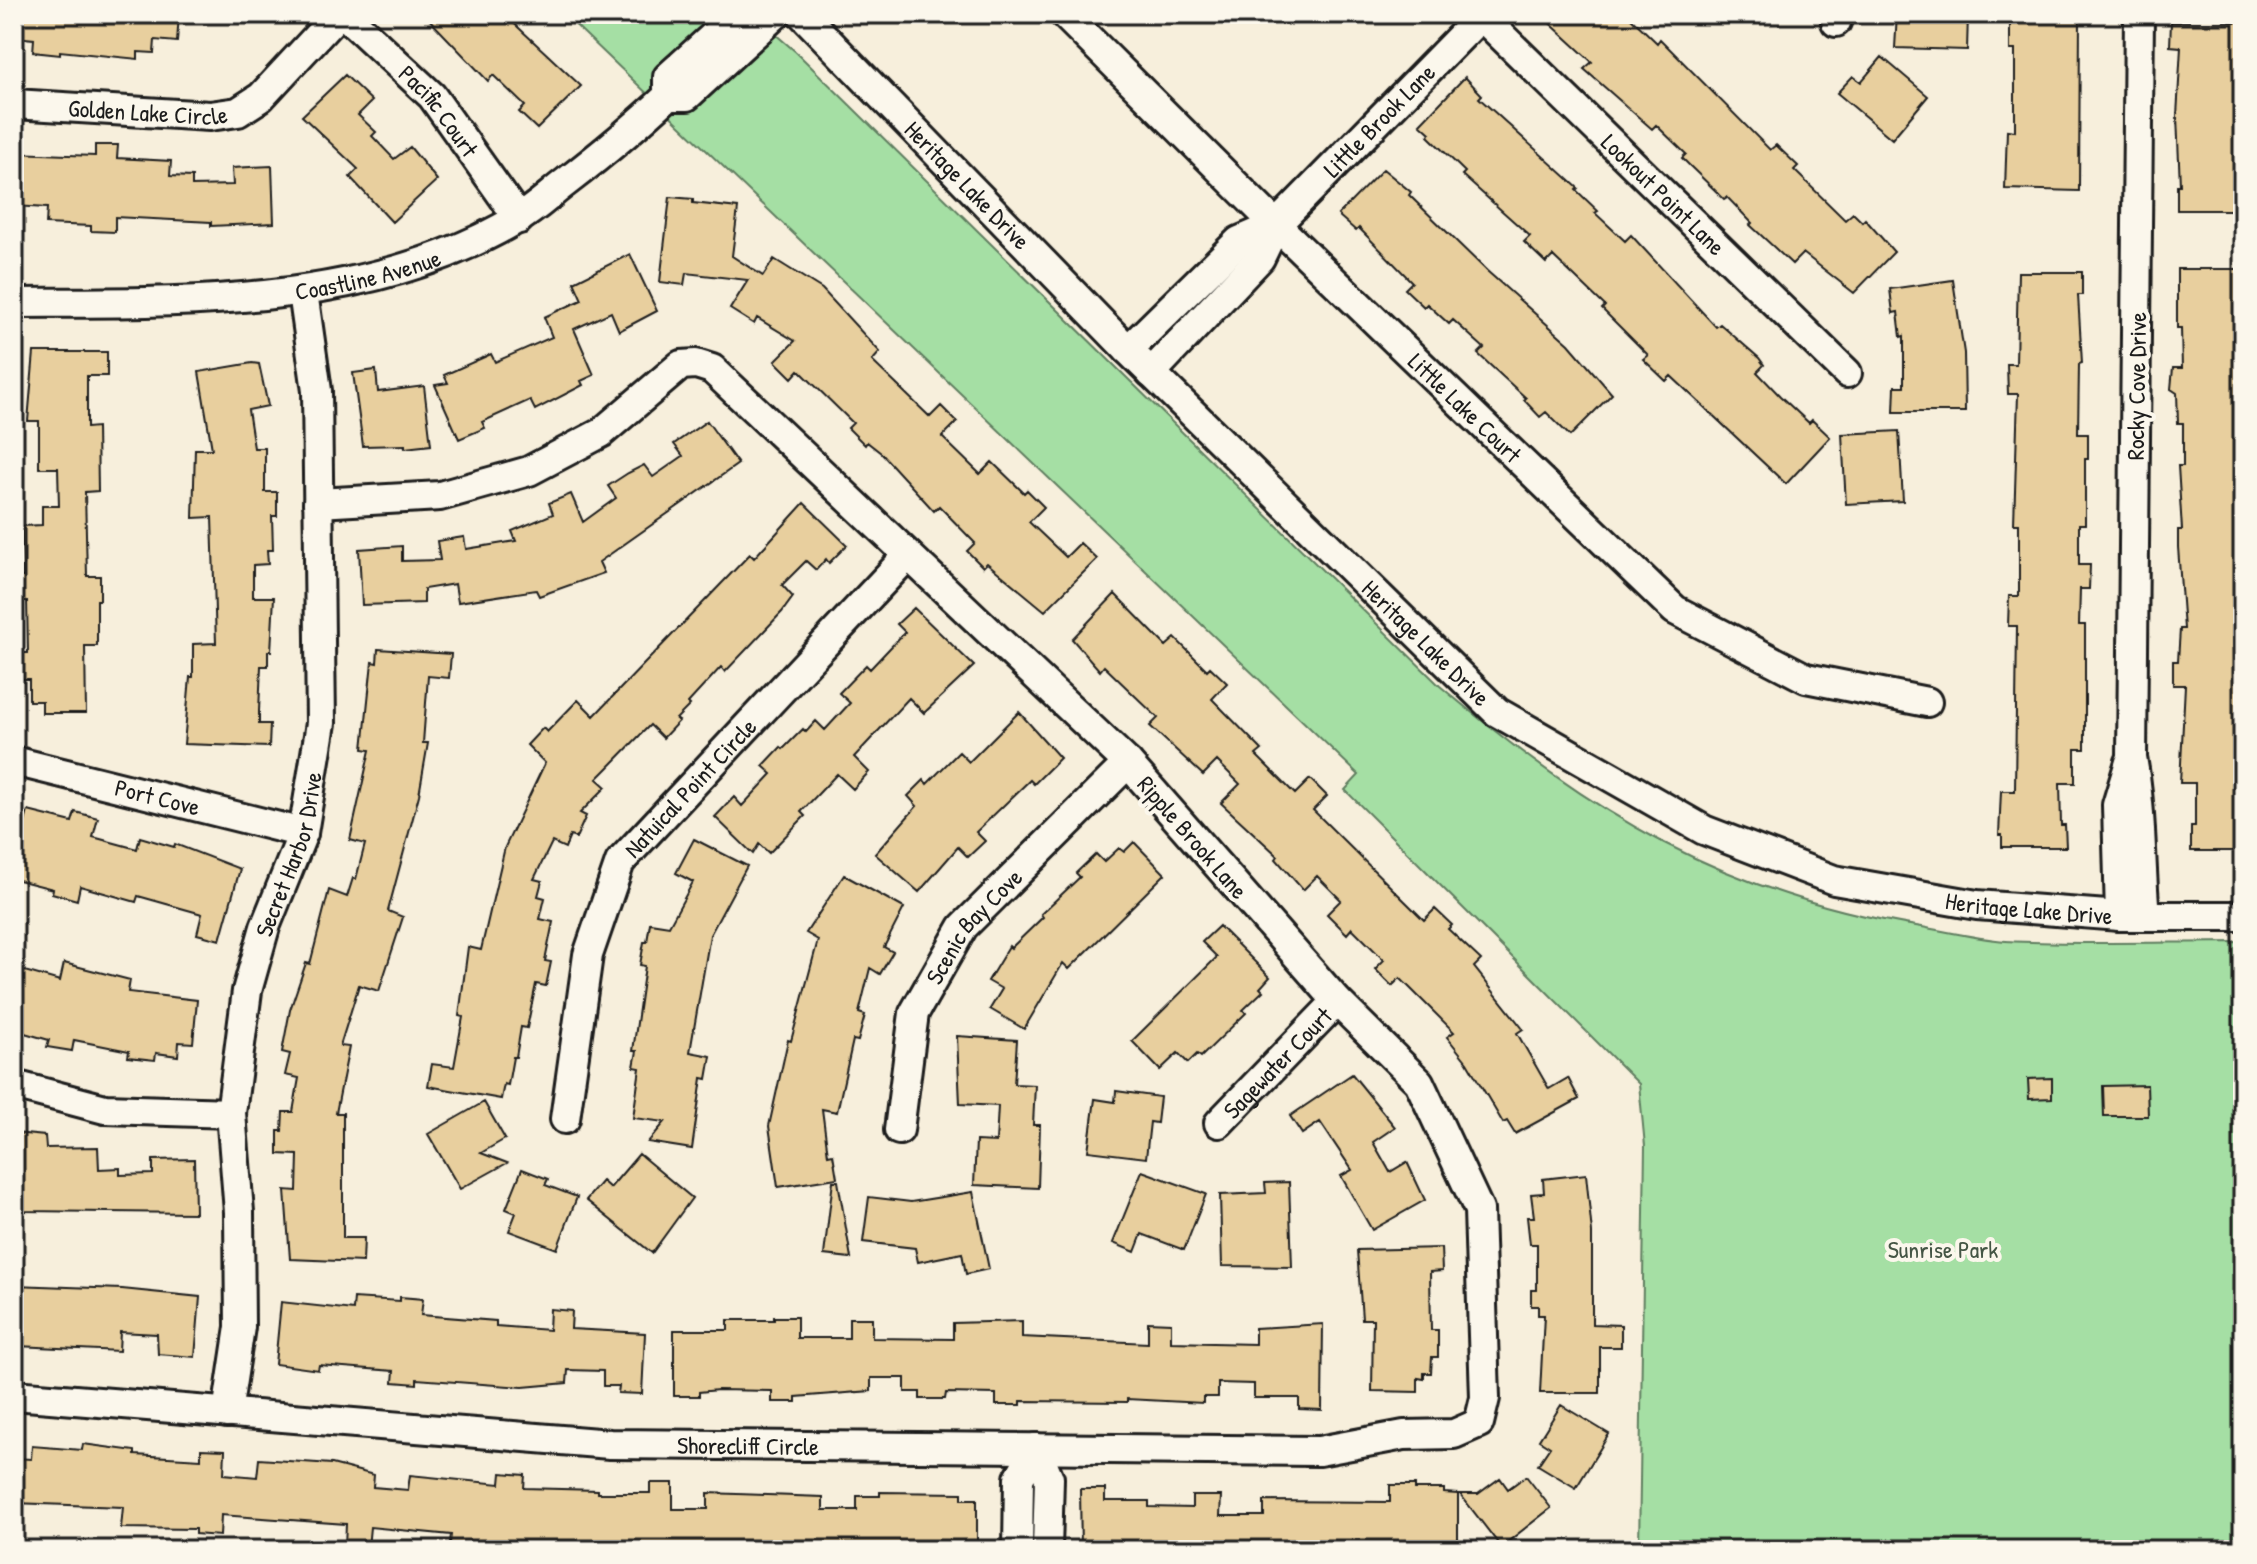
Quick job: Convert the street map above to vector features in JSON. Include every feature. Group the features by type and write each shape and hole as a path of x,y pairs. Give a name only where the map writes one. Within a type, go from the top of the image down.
{"street":[{"name":"Golden Lake Circle","path":"14,104 210,116 238,112 261,97 338,14"},
{"name":"Pacific Court","path":"344,14 432,96 519,219"},
{"name":"Coastline Avenue","path":"668,96 668,77 738,14"},
{"name":"Coastline Avenue","path":"14,303 178,302 303,292 442,256 519,219 630,132 668,96 687,96 776,14"},
{"name":"Heritage Lake Drive","path":"802,14 1128,350 1497,712 1704,830 1834,880 1977,905 2132,916 2243,916"},
{"name":"Little Lake Court","path":"1064,14 1276,225 1675,610 1806,678 1927,702"},
{"name":"Rocky Cove Drive","path":"2132,916 2117,805 2132,758 2139,14"},
{"name":"Little Brook Lane","path":"1151,373 1260,258 1276,225 1480,15"},
{"name":"Lookout Point Lane","path":"1480,15 1847,373"},
{"name":"Little Brook Lane","path":"1128,350 1239,241 1276,225"},
{"name":"Secret Harbor Drive","path":"227,1413 240,1327 239,1212 231,1113 247,991 265,927 303,833 321,723 317,391 303,292"},
{"name":"Ripple Brook Lane","path":"318,503 440,496 529,471 601,433 681,365 696,364 712,369 1128,763 1337,1001 1419,1082 1479,1210 1485,1398 1479,1423"},
{"name":"Natuical Point Circle","path":"565,1119 588,955 620,862 908,555"},
{"name":"Port Cove","path":"14,761 303,833"},
{"name":"Scenic Bay Cove","path":"899,1130 914,1013 963,927 1128,763"},
{"name":"Sagewater Court","path":"1219,1123 1337,1001"},
{"path":"14,1085 105,1109 231,1113"},
{"name":"Shorecliff Circle","path":"14,1395 610,1444 1319,1451 1404,1435 1454,1434 1479,1423"},
{"path":"1018,1550 1019,1478 1036,1448"},
{"path":"1036,1448 1049,1478 1047,1550"}],"green space":[{"name":"Sunrise Park","path":"564,14 752,14 796,52 1440,686 1551,773 1663,842 1722,870 1784,894 1851,913 1974,937 2065,943 2243,942 2243,1550 1639,1550 1645,1146 1639,1084 1345,790 1359,775"}],"building":[{"path":"14,14 179,14 177,42 155,40 154,53 138,52 138,59 60,51 60,55 33,52 34,39 14,37"},
{"path":"424,14 504,14 581,86 537,129 519,112 525,106 493,75 488,81"},
{"path":"1540,14 1627,14 1657,43 1660,39 1770,150 1776,145 1798,166 1794,170 1845,220 1853,213 1862,222 1865,219 1894,252 1854,293 1803,253 1792,264 1750,225 1752,223 1727,197 1724,199 1682,158 1686,154 1656,125 1652,129 1584,69 1592,62"},
{"path":"1897,14 1968,14 1967,50 1895,48"},
{"path":"2010,14 2080,14 2079,191 2005,189 2007,130 2015,131 2015,50 2010,50"},
{"path":"2171,22 2241,22 2241,210 2177,210 2181,47 2170,46"},
{"path":"1882,57 1928,96 1892,139 1837,93 1853,76 1861,82"},
{"path":"345,75 372,101 358,115 376,132 372,136 394,159 410,147 437,180 392,222 350,177 358,169 302,116"},
{"path":"1465,77 1482,95 1479,98 1578,188 1576,190 1598,211 1595,213 1625,241 1631,235 1716,327 1720,324 1759,358 1764,365 1757,372 1809,423 1812,420 1830,437 1786,484 1671,376 1666,381 1643,359 1648,355 1602,309 1605,306 1553,256 1546,263 1524,242 1530,236 1462,175 1465,172 1428,136 1430,133 1420,124"},
{"path":"95,145 118,145 117,158 171,161 170,176 192,177 192,186 233,185 232,168 272,166 274,223 211,226 211,222 115,217 115,232 91,231 91,226 46,224 47,208 14,206 14,153 95,156"},
{"path":"1383,169 1411,192 1409,195 1487,271 1569,344 1612,394 1570,436 1546,412 1540,417 1524,400 1526,398 1478,354 1484,348 1453,320 1449,324 1405,289 1412,282 1359,228 1356,231 1338,215"},
{"path":"670,197 738,208 732,256 763,276 774,259 822,289 880,352 872,361 930,417 941,406 957,422 942,437 980,474 992,462 1024,493 1027,490 1044,507 1029,522 1066,557 1080,543 1097,559 1045,611 987,563 983,567 967,551 975,543 939,506 934,511 881,453 867,442 865,445 848,428 853,423 799,370 792,378 775,361 795,341 757,318 754,324 730,309 748,280 686,273 684,285 660,282"},
{"path":"630,254 657,311 619,331 611,312 574,329 594,375 581,381 583,385 535,410 530,400 482,422 485,428 459,439 435,385 448,383 444,375 491,354 495,362 552,337 544,317 582,300 574,282"},
{"path":"2177,269 2243,269 2243,851 2191,851 2191,827 2195,827 2195,783 2180,783 2185,685 2173,685 2173,661 2178,661 2180,629 2184,629 2178,547 2178,530 2182,530 2178,466 2183,466 2183,423 2178,423 2177,393 2171,389 2173,368 2182,368 2181,328 2177,328"},
{"path":"2018,272 2082,272 2082,295 2078,295 2082,363 2079,364 2078,434 2088,434 2088,459 2085,459 2085,524 2079,524 2079,565 2090,565 2089,589 2080,589 2079,625 2085,625 2085,749 2075,749 2075,783 2060,783 2061,825 2065,825 2066,847 2002,847 2002,835 1999,835 2001,791 2015,791 2017,626 2008,626 2009,596 2019,596 2019,524 2014,524 2018,394 2008,394 2007,364 2016,364"},
{"path":"1953,280 1964,353 1965,412 1894,412 1895,386 1904,386 1904,336 1901,337 1898,312 1893,313 1890,289"},
{"path":"34,352 107,352 107,376 87,376 87,428 97,427 98,491 85,492 87,576 100,576 100,600 97,600 97,646 85,646 86,713 42,713 42,701 29,701 29,679 22,679 22,653 28,653 27,601 16,601 15,577 23,577 22,526 42,525 42,506 59,506 58,468 39,468 39,421 28,421"},
{"path":"259,364 268,406 248,410 254,448 265,448 265,492 277,492 277,516 272,516 273,550 267,550 268,564 253,565 253,597 274,597 271,651 268,651 268,666 261,666 259,711 259,724 270,724 269,747 184,744 190,677 193,677 193,644 216,643 212,517 193,518 195,449 212,449 199,372"},
{"path":"376,370 378,392 424,386 431,445 405,448 405,445 363,446 353,373"},
{"path":"707,421 738,464 599,562 604,573 539,596 536,590 458,602 455,584 424,589 424,603 362,605 359,549 402,546 402,561 440,560 437,541 464,537 466,549 516,541 512,531 553,514 549,503 571,494 583,522 616,498 608,486 644,465 653,477 683,456 674,444"},
{"path":"1899,431 1903,501 1846,504 1842,434"},
{"path":"804,503 847,545 829,563 826,559 816,570 806,561 782,585 793,597 782,612 725,672 721,667 688,703 690,705 676,719 679,721 663,738 650,725 597,779 606,787 580,813 586,816 576,838 570,836 565,848 552,842 534,879 542,881 538,896 545,898 540,919 553,922 545,961 551,962 546,986 536,984 527,1028 521,1027 516,1057 513,1057 508,1085 504,1084 501,1099 428,1086 432,1064 454,1067 463,1017 459,1016 468,947 481,950 505,847 545,763 527,745 543,728 547,732 578,700 594,716 750,554 754,558"},
{"path":"1115,594 1166,646 1175,638 1207,670 1210,667 1227,683 1212,699 1262,750 1256,755 1295,794 1310,779 1327,796 1313,810 1424,920 1435,909 1452,925 1448,929 1481,960 1474,967 1523,1029 1517,1033 1549,1089 1568,1078 1579,1099 1515,1134 1507,1121 1503,1123 1467,1062 1447,1037 1454,1032 1400,978 1392,986 1375,969 1384,960 1352,928 1347,934 1327,914 1341,900 1317,876 1303,890 1276,859 1278,856 1221,803 1240,784 1217,761 1203,775 1150,726 1158,718 1104,666 1100,671 1072,639"},
{"path":"914,608 974,666 924,713 909,698 854,757 869,772 853,789 837,774 801,812 805,816 769,853 759,844 753,854 715,817 734,797 742,806 772,774 763,766 803,729 806,732 816,721 825,730 850,703 839,693 866,665 870,669 905,632 897,624"},
{"path":"378,649 451,654 449,678 428,676 423,743 428,743 419,795 388,911 403,917 379,991 359,985 340,1046 349,1047 336,1113 343,1113 343,1238 364,1238 363,1262 290,1259 285,1190 297,1191 298,1155 278,1154 278,1131 282,1131 283,1112 293,1112 299,1078 285,1075 290,1054 282,1052 290,1010 306,963 310,964 329,890 347,897 353,878 356,879 365,844 350,840 370,750 363,749 372,662 377,663"},
{"path":"1019,712 1060,758 1034,784 1030,780 976,832 985,841 968,857 958,847 919,892 875,854 917,806 908,796 924,780 927,784 959,752 969,762"},
{"path":"28,811 72,822 75,812 98,818 93,837 137,849 140,837 174,847 175,844 240,869 220,940 197,934 202,914 138,896 136,902 80,886 77,900 52,893 53,889 14,879 14,863"},
{"path":"694,839 747,866 710,935 690,1052 711,1056 707,1079 702,1078 692,1149 648,1142 665,1122 633,1118 640,1068 634,1067 637,1051 633,1051 645,966 640,965 644,942 647,942 650,923 669,926 693,882 676,873"},
{"path":"1134,842 1165,874 1069,969 1063,963 1024,1029 990,1009 1002,989 988,981 1009,946 1011,948 1043,917 1041,914 1080,877 1076,873 1096,854 1104,862 1119,848 1124,852"},
{"path":"844,875 904,908 884,947 893,952 880,974 870,968 859,1013 865,1015 858,1041 853,1040 837,1112 822,1109 828,1155 833,1154 837,1178 778,1187 769,1126 788,1040 791,1041 818,940 806,933"},
{"path":"1219,926 1270,977 1260,988 1263,991 1243,1010 1246,1013 1201,1057 1197,1054 1188,1063 1178,1053 1160,1070 1132,1041 1217,957 1202,942"},
{"path":"64,963 130,980 128,992 197,1000 193,1043 179,1042 178,1056 156,1053 155,1060 128,1057 129,1051 74,1040 72,1051 47,1047 49,1040 14,1030 14,968 60,981"},
{"path":"957,1036 1017,1040 1014,1084 1035,1085 1033,1125 1040,1125 1038,1188 974,1185 976,1141 996,1142 998,1106 960,1104"},
{"path":"1352,1074 1395,1127 1373,1142 1390,1172 1407,1162 1425,1200 1372,1230 1341,1176 1352,1170 1320,1122 1302,1134 1290,1116"},
{"path":"2052,1078 2052,1098 2029,1099 2028,1079"},
{"path":"2147,1085 2148,1116 2104,1116 2103,1086"},
{"path":"1116,1091 1160,1097 1157,1123 1150,1122 1146,1158 1088,1151 1095,1099 1115,1102"},
{"path":"484,1102 505,1139 481,1153 507,1163 460,1189 428,1134"},
{"path":"14,1133 45,1136 46,1148 98,1147 99,1169 120,1168 120,1175 153,1174 153,1160 194,1159 195,1213 23,1211 23,1189 14,1189"},
{"path":"639,1154 692,1198 652,1253 586,1200 602,1181 610,1188"},
{"path":"522,1169 548,1179 545,1185 577,1197 557,1249 509,1231 516,1213 506,1209"},
{"path":"1142,1171 1206,1194 1184,1250 1142,1234 1135,1252 1113,1243"},
{"path":"1586,1174 1592,1233 1592,1324 1621,1325 1621,1347 1600,1347 1600,1393 1540,1393 1544,1315 1538,1315 1538,1306 1531,1306 1531,1290 1537,1290 1537,1244 1530,1244 1527,1217 1534,1217 1531,1194 1544,1193 1543,1179"},
{"path":"833,1181 838,1181 851,1258 824,1255"},
{"path":"1289,1182 1292,1267 1222,1266 1220,1195 1266,1193 1265,1183"},
{"path":"973,1192 989,1269 966,1274 962,1253 918,1262 915,1248 863,1242 869,1197 911,1202"},
{"path":"1441,1248 1442,1271 1430,1272 1431,1330 1438,1330 1438,1357 1432,1357 1431,1373 1424,1373 1424,1379 1418,1378 1418,1392 1372,1391 1373,1319 1362,1319 1357,1250"},
{"path":"14,1285 122,1289 200,1297 195,1357 158,1354 157,1334 120,1332 119,1351 18,1346 19,1340 14,1339"},
{"path":"400,1297 423,1299 421,1315 496,1321 496,1326 549,1330 550,1309 572,1311 571,1329 645,1333 642,1394 618,1393 619,1386 603,1386 603,1371 568,1370 567,1383 523,1387 417,1379 417,1384 393,1382 394,1371 319,1365 318,1370 275,1364 281,1302 353,1310 354,1298 400,1301"},
{"path":"774,1317 797,1317 797,1338 849,1338 849,1318 872,1318 872,1338 953,1339 953,1323 1022,1321 1022,1337 1148,1343 1148,1322 1171,1323 1171,1342 1255,1344 1255,1328 1323,1324 1322,1410 1299,1409 1299,1398 1254,1398 1254,1384 1218,1383 1218,1397 1203,1397 1203,1403 1127,1399 1127,1402 1021,1401 1021,1405 996,1405 996,1394 946,1393 945,1399 920,1399 920,1392 905,1392 905,1378 871,1378 871,1391 796,1397 796,1402 772,1402 772,1391 718,1390 699,1392 699,1396 674,1396 674,1330 728,1330 728,1320 774,1320"},
{"path":"1561,1405 1609,1434 1576,1488 1538,1465 1550,1447 1539,1440"},
{"path":"83,1444 135,1451 135,1455 201,1459 201,1449 225,1450 224,1474 257,1477 259,1459 332,1464 374,1475 373,1487 408,1490 410,1475 500,1484 501,1473 525,1475 524,1488 598,1490 598,1493 650,1493 650,1483 673,1483 673,1509 708,1509 708,1493 823,1497 823,1510 857,1510 857,1496 880,1496 880,1492 962,1493 962,1499 977,1499 977,1550 673,1547 673,1550 604,1550 519,1545 519,1550 449,1550 451,1535 370,1527 368,1548 345,1546 346,1524 221,1515 220,1536 195,1534 195,1529 121,1528 123,1507 14,1503 14,1458 31,1459 32,1446 82,1450"},
{"path":"1526,1476 1551,1508 1501,1547 1460,1494 1478,1494 1500,1478 1508,1489"},
{"path":"1390,1485 1415,1485 1415,1489 1444,1489 1444,1493 1458,1494 1458,1550 1435,1550 1435,1545 1381,1545 1381,1550 1241,1550 1241,1543 1208,1542 1208,1550 1081,1550 1080,1489 1105,1489 1105,1501 1149,1501 1149,1507 1192,1508 1192,1496 1221,1496 1220,1516 1264,1516 1264,1501 1390,1502"}]}
